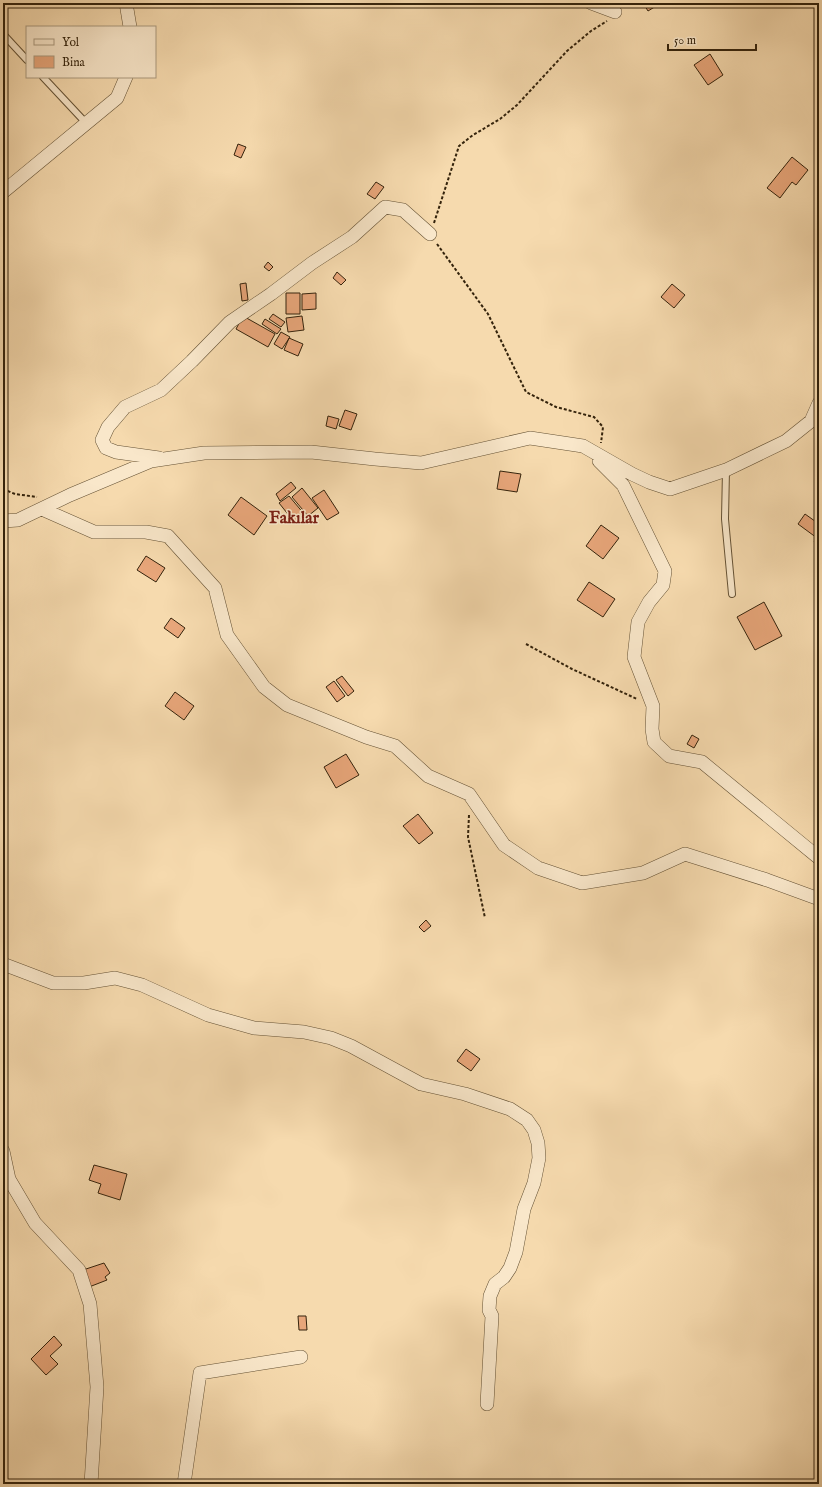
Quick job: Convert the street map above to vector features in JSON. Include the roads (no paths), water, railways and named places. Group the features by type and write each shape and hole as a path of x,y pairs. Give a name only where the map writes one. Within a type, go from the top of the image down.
{"street":[{"path":"126,3 130,26"},
{"path":"592,3 615,12"},
{"path":"3,192 117,98 126,78"},
{"path":"168,459 116,452 106,448 102,440 108,427 126,407 161,390 230,322 271,294 312,263 352,237 385,207 403,210 430,234"},
{"path":"3,522 18,520 40,503 151,461 204,453 311,452 421,463 530,438 583,446 632,474 670,489 726,470 786,441 811,421 819,403"},
{"path":"583,446 623,484 665,571 663,585 649,602 638,622 634,657 653,706 652,729 654,742 669,756 702,762 819,858"},
{"path":"40,503 94,532 146,532 168,536 215,588 227,635 264,687 287,705 366,737 395,746 428,776 469,794 504,845 538,868 582,884 643,873 685,854 767,880 819,899"},
{"path":"3,964 53,983 84,983 115,978 142,985 208,1015 254,1028 304,1032 331,1038 351,1046 420,1084 465,1094 510,1109 526,1120 534,1130 538,1143 539,1158 534,1183 524,1209 516,1252 504,1277 495,1284 490,1296 489,1310 492,1316 487,1404"},
{"path":"3,1151 9,1179 35,1223 79,1270 90,1304 97,1387 91,1484"},
{"path":"184,1484 200,1373 301,1357"}],"lane":[{"path":"3,34 26,59"},
{"path":"44,78 86,124"},
{"path":"726,470 725,518 732,594"}],"district":[{"name":"Fakılar","path":"294,517"}]}
